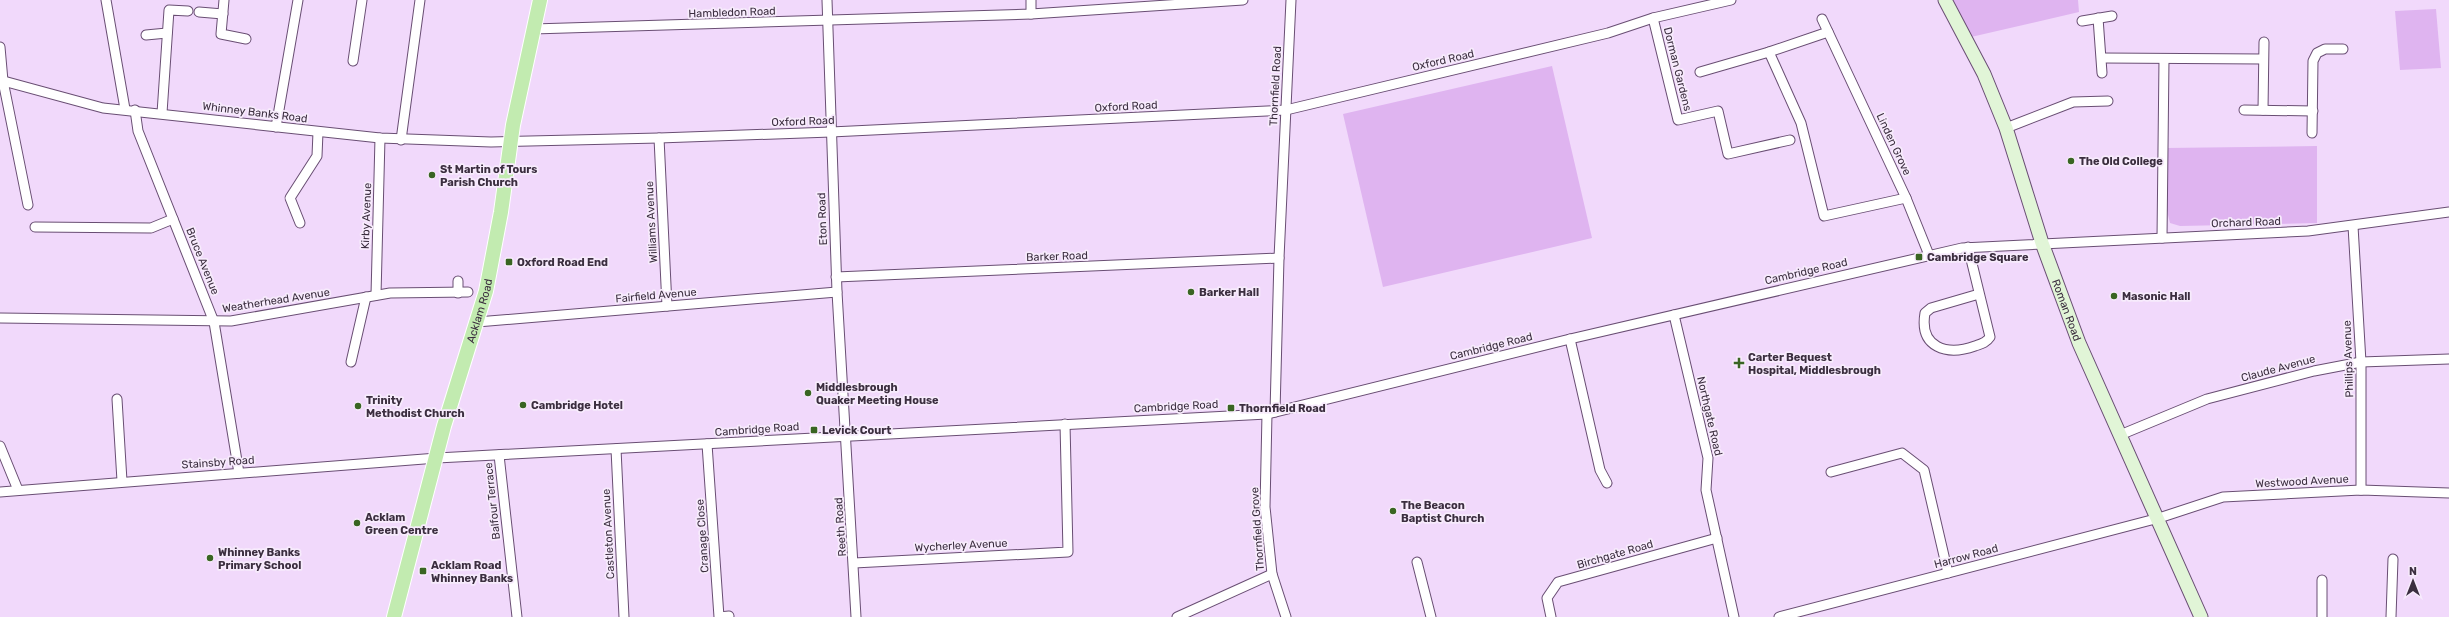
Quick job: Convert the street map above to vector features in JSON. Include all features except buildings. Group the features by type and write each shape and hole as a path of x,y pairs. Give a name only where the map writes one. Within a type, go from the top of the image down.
{"main road":[{"name":"Acklam Road","path":"394,617 437,458 444,426 486,291 496,239 510,142 540,0"}],"street":[{"path":"106,0 125,109"},
{"path":"224,0 221,34 246,39"},
{"path":"276,127 298,0"},
{"path":"354,61 362,0"},
{"path":"401,140 420,0"},
{"name":"Eton Road","path":"826,0 836,277 846,436"},
{"path":"1031,0 1031,14"},
{"name":"Hambledon Road","path":"533,29 1031,14 1244,0"},
{"name":"Thornfield Road","path":"1271,413 1291,0"},
{"name":"Oxford Road","path":"510,142 831,132 1286,110 1608,33 1653,18 1730,0"},
{"name":"Roman Road","path":"1945,0 1981,67 2006,128 2042,243 2079,343 2159,518 2201,617"},
{"path":"162,113 169,10 188,11"},
{"path":"199,12 223,14"},
{"path":"2082,21 2112,16"},
{"name":"Dorman Gardens","path":"1653,18 1678,120 1718,111 1728,154 1790,140"},
{"path":"2098,18 2102,73"},
{"name":"Linden Grove","path":"1822,19 1906,198 1929,255"},
{"path":"1700,72 1769,52 1828,32"},
{"path":"146,35 167,33"},
{"path":"2263,110 2264,42"},
{"path":"0,47 2,81 28,206"},
{"path":"2312,133 2313,61 2317,53 2325,49 2343,49"},
{"path":"1769,52 1801,123 1824,216 1906,198"},
{"path":"2102,58 2263,59"},
{"path":"2162,238 2164,59"},
{"name":"Whinney Banks Road","path":"2,81 103,108 135,110 318,132 401,140 510,142"},
{"path":"2006,128 2073,102 2108,101"},
{"name":"Bruce Avenue","path":"135,110 138,132 214,322 239,473"},
{"path":"2244,110 2312,111"},
{"path":"300,223 290,198 317,156 318,132"},
{"name":"Kirby Avenue","path":"351,362 371,296 380,138"},
{"name":"Williams Avenue","path":"659,138 667,306"},
{"name":"Orchard Road","path":"2042,243 2308,231 2449,212"},
{"path":"35,227 151,228 173,219"},
{"name":"Phillips Avenue","path":"2353,226 2361,362 2361,490"},
{"name":"Cambridge Road","path":"437,458 1271,413 1674,314 1929,255 1968,247 2042,243"},
{"path":"1968,247 1990,337 1988,340 1967,349 1952,351 1940,349 1932,343 1926,330 1925,312 1931,308 1979,294"},
{"name":"Barker Road","path":"836,277 1279,258"},
{"name":"Weatherhead Avenue","path":"0,318 214,322 231,321 371,296 463,292 458,281"},
{"name":"Fairfield Avenue","path":"477,322 837,292"},
{"name":"Northgate Road","path":"1674,314 1708,458 1706,490 1734,617"},
{"path":"1570,339 1600,470 1607,483"},
{"name":"Claude Avenue","path":"2120,435 2207,400 2314,371 2361,362 2449,359"},
{"path":"116,399 122,481"},
{"name":"Thornfield Grove","path":"1271,413 1265,507 1272,574 1286,617"},
{"name":"Wycherley Avenue","path":"854,563 1068,552 1065,424"},
{"name":"Reeth Road","path":"846,436 856,617"},
{"name":"Cranage Close","path":"707,444 719,616 730,616"},
{"path":"0,446 18,490"},
{"name":"Castleton Avenue","path":"616,449 624,617"},
{"path":"1831,472 1902,453 1924,470 1948,573"},
{"name":"Balfour Terrace","path":"499,455 517,617"},
{"name":"Stainsby Road","path":"0,492 122,481 437,458"},
{"name":"Westwood Avenue","path":"2159,518 2223,497 2361,490 2449,493"},
{"name":"Harrow Road","path":"1780,617 2159,518"},
{"name":"Birchgate Road","path":"1551,617 1547,598 1558,582 1717,538"},
{"path":"2391,617 2393,559"},
{"path":"1417,562 1431,617"},
{"path":"1177,617 1272,574"},
{"path":"2322,580 2322,617"}],"shaded area":[{"path":"1950,0 2078,0 2079,12 1971,37"},
{"path":"2436,9 2441,68 2400,70 2395,11"},
{"path":"1552,66 1592,238 1383,287 1343,114"},
{"path":"2317,146 2317,223 2180,226 2170,223 2167,211 2166,148"}],"place":[{"name":"The Old College","path":"2071,161"},
{"name":"St Martin of Tours Parish Church","path":"432,175"},
{"name":"Cambridge Square","path":"1919,257"},
{"name":"Oxford Road End","path":"509,262"},
{"name":"Barker Hall","path":"1191,292"},
{"name":"Masonic Hall","path":"2114,296"},
{"name":"Carter Bequest Hospital, Middlesbrough","path":"1739,363"},
{"name":"Middlesbrough Quaker Meeting House","path":"808,393"},
{"name":"Cambridge Hotel","path":"523,405"},
{"name":"Trinity Methodist Church","path":"358,406"},
{"name":"Thornfield Road","path":"1231,408"},
{"name":"Levick Court","path":"814,430"},
{"name":"The Beacon Baptist Church","path":"1393,511"},
{"name":"Acklam Green Centre","path":"357,523"},
{"name":"Whinney Banks Primary School","path":"210,558"},
{"name":"Acklam Road Whinney Banks","path":"423,571"}]}
